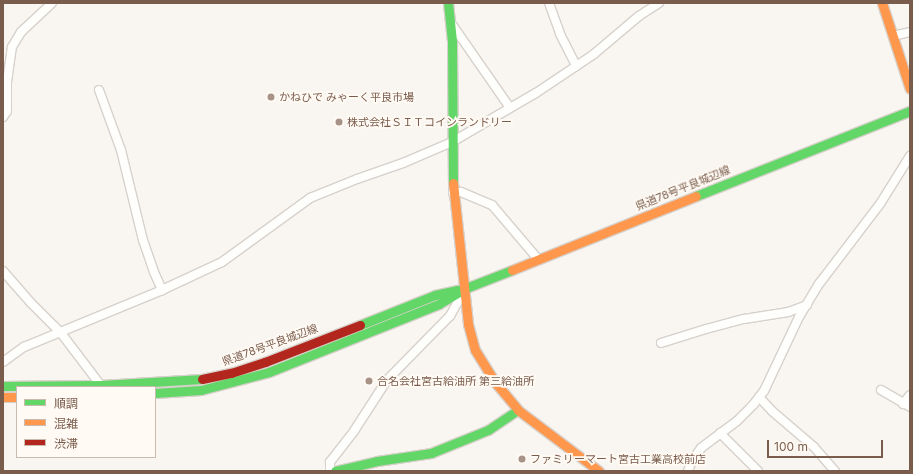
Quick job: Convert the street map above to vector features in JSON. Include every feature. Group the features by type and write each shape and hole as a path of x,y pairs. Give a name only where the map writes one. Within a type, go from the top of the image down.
{"main road":[{"path":"448,3 452,41 453,193 466,288 468,324 475,350 494,382 518,410 599,471"},
{"path":"882,3 910,89"},
{"name":"県道78号平良城辺線","path":"156,393 201,390 269,372 439,304 466,288 538,258 910,111"},
{"name":"県道78号平良城辺線","path":"3,386 101,386 197,380 231,373 265,362 435,295 466,288"},
{"path":"3,397 16,397"},
{"path":"335,471 377,461 431,453 488,430 518,410"}],"street":[{"path":"3,117 7,111 7,82 12,47 21,32 52,3"},
{"path":"549,3 560,34 576,66"},
{"path":"3,362 24,347 162,290 222,262 310,198 357,179 403,163 452,142 510,108 594,54 639,16 659,3"},
{"path":"450,22 510,108"},
{"path":"893,36 910,32"},
{"path":"99,90 121,150 143,240 162,290"},
{"path":"688,471 692,461 702,448 737,421 759,397 777,367 799,317 829,269 880,204 910,156"},
{"path":"453,193 461,192 492,205 538,258"},
{"path":"3,271 31,303 61,333 101,386"},
{"path":"330,471 330,462 354,431 388,380 450,316 466,288"},
{"path":"660,343 744,319 788,312 807,305"},
{"path":"881,390 907,406 910,395"},
{"path":"759,397 772,411 814,446 835,471"},
{"path":"720,434 758,471"}],"traffic: fast":[{"path":"448,3 452,41 453,183"},
{"path":"696,196 910,111"},
{"path":"156,393 201,390 269,372 439,304 466,288 512,270"},
{"path":"360,325 435,295 457,290"},
{"path":"3,386 101,385 202,379"},
{"path":"335,471 377,461 431,453 488,430 518,410"}],"traffic: slow":[{"path":"882,3 910,89"},
{"path":"453,183 468,324 475,350 494,381 518,410 599,471"},
{"path":"512,270 696,196"},
{"path":"3,397 16,397"}],"traffic: jam":[{"path":"202,379 231,373 265,362 360,325"}],"place":[{"name":"かねひで みゃーく平良市場","path":"271,97"},
{"name":"株式会社ＳＩＴコインランドリー","path":"339,122"},
{"name":"合名会社宮古給油所 第三給油所","path":"369,381"},
{"name":"ファミリーマート宮古工業高校前店","path":"522,459"}]}
